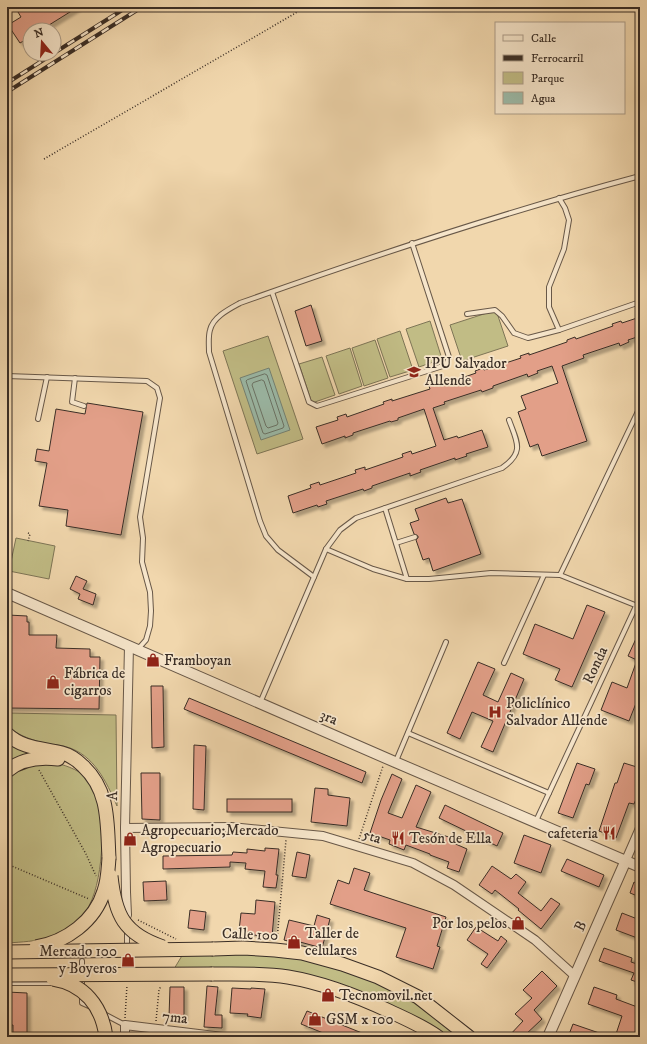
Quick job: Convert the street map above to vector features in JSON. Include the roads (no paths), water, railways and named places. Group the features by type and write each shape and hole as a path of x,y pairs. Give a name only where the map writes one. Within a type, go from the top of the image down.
{"highway":[{"path":"7,734 14,740 26,746 66,754 78,761 86,769 100,787 106,814 112,887 122,918 130,929 148,942 177,945"},
{"path":"7,771 17,764 32,760 58,759 66,760 86,769"},
{"path":"7,952 59,941 74,932 94,912 101,901 107,881 109,858"},
{"name":"Calle 100","path":"7,952 177,945 213,949 243,948 302,953 342,964 378,977 418,997 469,1037"},
{"path":"7,975 212,974 288,977 336,988 371,1002 425,1028 438,1037"},
{"path":"7,975 54,979 78,988 89,997 96,1007 103,1021 106,1037"}],"street":[{"name":"3ra","path":"7,593 640,867"},
{"name":"A","path":"127,915 126,828 133,648"},
{"name":"5ta","path":"126,828 231,827 323,836 412,863 454,885 535,940 575,976"},
{"name":"B","path":"548,1037 640,828"},
{"path":"125,1025 125,1037"},
{"name":"7ma","path":"125,1025 223,1037"}],"lane":[{"path":"314,576 278,550 266,536 260,521 209,352 210,329 216,320 226,310 240,303 412,243 559,198 640,176"},
{"path":"559,198 565,208 569,220 564,249 549,287 548,306 559,330"},
{"path":"272,292 309,402 317,406 446,365 450,357 412,243"},
{"path":"467,314 495,310 502,316 514,333 528,338 559,330 640,302"},
{"path":"7,376 147,381 157,388 160,398 140,517 143,538 142,562 150,592 152,611 146,640 133,648"},
{"path":"38,419 47,377"},
{"path":"75,378 72,402 84,406"},
{"path":"560,575 640,408"},
{"path":"260,703 326,549 340,530 356,518 502,468 512,461 517,453 517,444 509,420"},
{"path":"385,508 407,579"},
{"path":"396,543 415,538"},
{"path":"326,549 373,569 407,579 429,579 491,573 560,575 638,607"},
{"path":"504,663 544,575"},
{"name":"Ronda","path":"536,822 638,607"},
{"path":"395,762 446,642"},
{"path":"408,733 549,793"},
{"name":"A","path":"127,915 127,946"},
{"path":"82,961 82,1003 125,1025"},
{"path":"7,983 82,982"}],"water":[{"path":"269,368 290,430 261,440 240,378"}],"railway":[{"path":"62,48 127,7"},
{"path":"7,92 142,7"},
{"path":"7,83 40,62"}],"place":[{"name":"IPU Salvador Allende","path":"414,372"},
{"name":"Framboyan","path":"153,660"},
{"name":"Fábrica de cigarros","path":"53,682"},
{"name":"Policlínico Salvador Allende","path":"495,712"},
{"name":"cafeteria","path":"609,833"},
{"name":"Tesón de Ella","path":"398,838"},
{"name":"Agropecuario;Mercado Agropecuario","path":"130,839"},
{"name":"Por los pelos","path":"518,923"},
{"name":"Taller de celulares","path":"294,942"},
{"name":"Mercado 100 y Boyeros","path":"128,960"},
{"name":"Tecnomovil.net","path":"328,995"},
{"name":"GSM x 100","path":"315,1019"}]}
